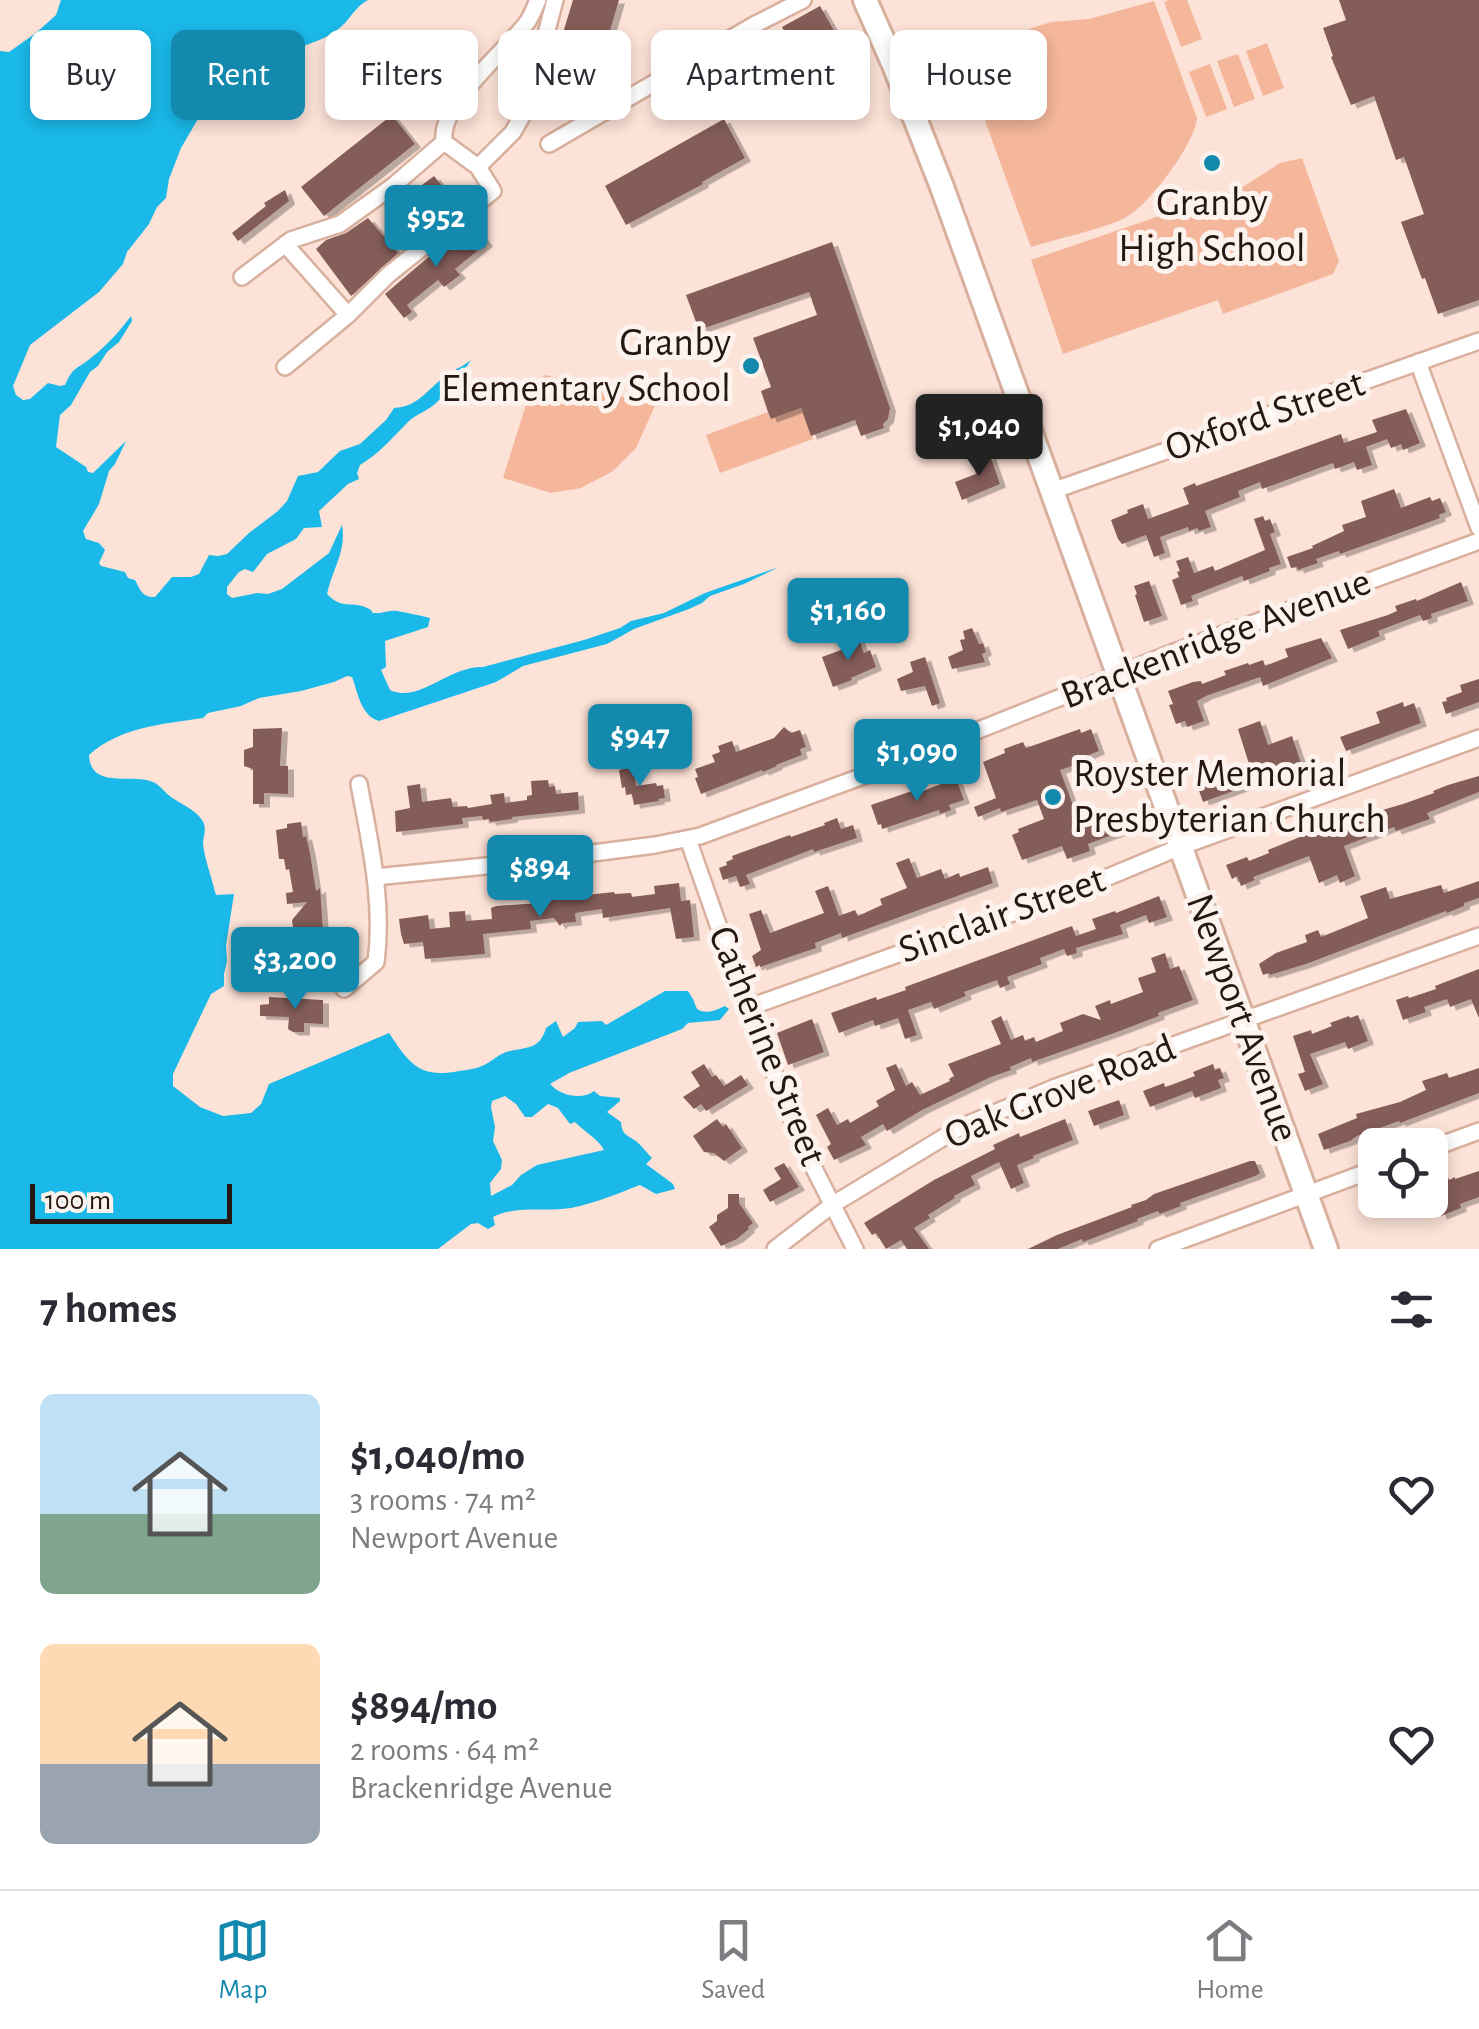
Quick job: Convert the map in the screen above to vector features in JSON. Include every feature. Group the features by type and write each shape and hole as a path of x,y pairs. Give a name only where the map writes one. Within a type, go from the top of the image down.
{"street":[{"path":"285,367 348,315 388,275 493,191 478,167 444,142 443,133 462,96 530,19 538,0"},
{"path":"478,167 512,132 526,109 555,0"},
{"path":"549,144 803,0"},
{"name":"Newport Avenue","path":"865,0 916,119 1326,1249"},
{"path":"242,277 290,240 340,224 394,186 444,142"},
{"path":"285,244 348,315"},
{"name":"Oxford Street","path":"1052,491 1479,341"},
{"path":"1418,362 1479,528"},
{"name":"Brackenridge Avenue","path":"376,878 688,839 1479,541"},
{"name":"Sinclair Street","path":"750,1007 1077,890 1479,738"},
{"path":"344,989 376,962 379,938 376,878 359,784"},
{"name":"Catherine Street","path":"688,839 800,1141 855,1249"},
{"name":"Oak Grove Road","path":"775,1249 832,1205 959,1128 1056,1087 1479,936"},
{"path":"1448,1142 1479,1131"},
{"path":"1158,1249 1358,1175"}],"shaded area":[{"path":"1187,0 1202,39 1181,47 1164,2"},
{"path":"1154,1 1197,118 1179,158 1133,213 1101,227 1031,247 985,121 1047,120 1047,30 1029,29 1051,22 1089,19"},
{"path":"1267,43 1284,88 1263,96 1246,51"},
{"path":"1238,54 1255,99 1234,107 1217,61"},
{"path":"1210,64 1227,109 1206,117 1189,72"},
{"path":"1302,158 1339,261 1333,274 1223,314 1218,300 1063,354 1031,260 1241,188 1280,163"},
{"path":"546,375 655,406 636,448 613,471 581,488 551,493 503,478 533,382"},
{"path":"801,408 813,439 720,473 706,435 768,412 771,419"}],"water":[{"path":"61,0 368,0 340,28 325,30 325,37 305,45 305,30 171,30 171,120 197,120 181,148 166,198 127,252 123,264 99,292 30,345 13,386 23,400 30,399 48,383 65,385 74,371 103,348 131,316 132,321 119,342 90,372 71,405 60,415 56,447 93,473 126,441 83,531 86,539 99,543 105,550 101,566 125,572 151,597 172,577 199,574 209,555 227,554 278,511 298,476 318,472 340,451 360,444 394,408 418,400 471,360 435,404 360,465 359,479 319,511 322,527 304,528 296,539 267,554 253,572 239,572 227,587 227,594 232,598 282,589 329,553 342,525 341,551 327,594 342,604 360,605 373,613 395,611 430,618 428,627 385,641 386,667 381,670 390,690 401,693 423,689 470,668 620,628 779,567 607,644 523,666 496,682 379,721 364,709 352,677 347,676 301,691 259,698 208,713 203,718 128,733 89,755 91,766 104,777 153,782 196,813 204,826 203,847 216,895 234,894 224,986 211,994 173,1074 173,1086 200,1107 223,1116 251,1113 261,1104 269,1084 389,1033 416,1066 434,1073 462,1071 482,1066 506,1052 532,1046 556,1021 563,1037 578,1022 602,1021 606,1025 665,991 688,991 700,1011 725,1006 729,1009 720,1020 688,1023 682,1029 550,1084 571,1095 583,1096 594,1091 600,1096 620,1098 607,1112 621,1122 624,1132 652,1158 646,1164 675,1189 656,1194 640,1185 571,1208 502,1213 493,1217 495,1225 488,1229 471,1224 438,1249 0,1249 0,51 9,52 30,37 30,120 151,120 151,30 39,30 56,15","holes":["505,1096 525,1117 532,1117 548,1104 558,1108 570,1124 575,1122 604,1150 537,1165 491,1196 490,1183 501,1169 502,1160 493,1141 492,1101"]}],"building":[{"path":"573,0 619,0 610,30 564,30"},
{"path":"1339,0 1479,0 1479,300 1438,314 1401,222 1424,214 1404,157 1396,160 1374,96 1351,105 1331,57 1323,28 1346,20"},
{"path":"820,6 834,30 784,30 782,27"},
{"path":"386,120 396,120 415,144 324,216 301,187"},
{"path":"722,120 745,158 626,225 605,186"},
{"path":"434,176 455,202 436,218 414,191"},
{"path":"285,190 289,201 238,241 232,233 266,206 264,203"},
{"path":"368,218 398,253 351,296 316,249"},
{"path":"473,225 487,243 455,269 460,275 444,287 438,280 407,305 412,312 404,318 385,294"},
{"name":"Granby Elementary School","path":"832,242 890,408 884,428 861,436 855,420 811,436 801,408 771,419 768,412 761,391 771,387 753,338 817,315 809,292 699,330 686,295"},
{"path":"1406,409 1420,443 1403,450 1401,444 1391,448 1387,439 1366,447 1372,465 1357,470 1354,462 1335,469 1333,463 1262,489 1260,482 1238,491 1240,497 1205,511 1211,527 1189,531 1188,527 1160,537 1165,553 1154,557 1146,535 1122,544 1118,539 1111,520 1128,513 1127,510 1143,504 1148,519 1189,504 1183,488 1341,434 1344,443 1377,432 1372,420"},
{"path":"990,455 1000,484 962,500 955,482 976,474 972,462"},
{"path":"1394,489 1401,508 1430,497 1432,501 1440,498 1446,512 1416,527 1316,559 1318,563 1298,570 1291,568 1287,557 1344,531 1342,525 1366,517 1361,501"},
{"path":"1263,516 1265,521 1270,519 1275,532 1270,534 1281,564 1244,581 1242,576 1191,596 1193,601 1181,605 1172,580 1179,577 1176,561 1188,557 1194,573 1213,566 1215,571 1265,550 1254,519"},
{"path":"1149,581 1162,616 1144,622 1134,586"},
{"path":"1461,582 1468,601 1431,614 1432,618 1423,621 1420,615 1378,631 1380,636 1348,649 1340,630 1388,615 1397,611 1395,606"},
{"path":"972,628 979,644 983,643 985,662 952,669 948,657 963,650 963,631"},
{"path":"858,637 864,653 870,650 876,667 833,687 822,657 849,647 847,641"},
{"path":"1321,638 1332,658 1263,686 1260,677 1206,696 1197,701 1204,721 1187,727 1185,721 1176,724 1168,691 1193,682 1202,684 1248,663 1263,660 1265,666 1288,657 1285,649"},
{"path":"925,657 940,703 932,706 925,686 901,691 897,679 913,672 910,662"},
{"path":"1479,679 1479,702 1446,714 1442,702 1462,692 1460,685"},
{"path":"1403,702 1404,707 1414,703 1421,723 1346,751 1340,737 1380,723 1376,712"},
{"path":"1260,721 1268,745 1292,736 1302,766 1203,802 1195,779 1223,766 1226,775 1250,767 1238,729"},
{"path":"784,727 791,733 800,730 806,747 800,749 802,755 701,794 695,769 715,762 712,755 720,752 718,746 732,741 736,752 774,738"},
{"path":"282,728 280,766 288,766 288,794 264,793 264,804 253,804 253,769 244,766 244,750 253,747 253,729"},
{"name":"Royster Memorial Presbyterian Church","path":"1080,729 1081,733 1091,729 1099,751 1089,755 1091,760 1060,770 1074,808 1080,820 1114,808 1123,831 1088,844 1090,851 1067,859 1062,846 1022,860 1012,835 1044,819 1037,800 978,817 974,807 996,798 983,762 1023,742 1026,748"},
{"path":"633,767 636,786 663,785 665,798 634,805 632,794 626,795 625,787 622,788 619,770"},
{"path":"1479,776 1479,792 1427,813 1430,819 1396,831 1394,827 1344,846 1355,876 1340,883 1337,875 1319,883 1309,856 1253,877 1255,880 1241,886 1237,876 1232,879 1226,865 1247,857 1249,861 1317,830 1322,833"},
{"path":"956,778 964,800 949,805 951,810 940,814 939,810 882,829 878,825 871,805 912,791 913,795"},
{"path":"548,780 549,787 555,786 556,794 578,792 579,810 490,822 482,816 462,818 463,824 396,832 395,811 410,808 407,786 420,784 422,802 451,798 453,807 468,808 492,804 490,795 504,793 505,803 527,800 532,795 531,781"},
{"path":"837,818 841,829 853,825 857,838 814,852 813,849 746,875 750,884 740,887 736,876 723,880 719,868 727,865 732,856"},
{"path":"301,822 316,891 320,888 323,930 320,938 295,940 292,920 307,902 287,904 286,893 293,892 289,869 286,870 284,859 279,859 276,830"},
{"path":"909,858 917,878 941,869 945,879 959,873 960,877 988,867 993,883 842,938 841,933 815,943 816,948 756,967 752,956 761,950 749,914 761,910 770,933 824,913 815,891 828,886 839,916 855,910 858,916 882,905 880,899 907,888 896,863"},
{"path":"1479,881 1479,898 1464,906 1306,964 1263,975 1259,964 1307,942 1305,935 1318,930 1321,937 1368,918 1360,896 1386,887 1390,899 1441,885 1444,893"},
{"path":"679,883 681,901 690,900 694,937 676,939 670,908 603,918 602,909 575,913 576,922 560,926 554,918 530,921 531,929 483,934 485,954 425,959 423,942 404,944 401,934 399,919 428,915 430,929 450,927 449,912 465,911 466,921 492,919 491,908 496,906 614,892 631,893 632,897 655,894 654,886"},
{"path":"1159,896 1167,917 1149,923 1146,915 1120,925 1123,934 1076,948 1077,953 1067,956 1064,949 1040,958 1042,964 1007,977 1010,984 1000,988 997,980 934,1009 931,1002 908,1010 917,1035 905,1039 898,1018 875,1026 873,1020 839,1033 831,1013 906,990 905,987 1072,926 1076,936 1096,929 1092,919"},
{"path":"1165,953 1170,969 1179,966 1193,1000 1117,1032 1010,1067 1011,1070 922,1110 887,1131 883,1124 861,1137 866,1145 834,1160 827,1147 831,1144 816,1115 828,1108 837,1125 848,1119 850,1123 879,1106 876,1101 895,1090 886,1068 896,1064 906,1086 912,1082 920,1095 950,1081 954,1076 948,1064 1001,1044 991,1021 1001,1016 1011,1040 1023,1035 1025,1041 1034,1037 1036,1042 1063,1031 1060,1023 1083,1014 1101,1020 1095,1006 1143,992 1138,978 1156,972 1151,958"},
{"path":"1479,969 1479,1018 1471,999 1450,1007 1447,999 1403,1020 1396,1000 1436,989 1435,986"},
{"path":"269,997 323,1000 323,1024 304,1023 304,1032 293,1032 288,1029 289,1017 260,1016 260,1005 269,1004"},
{"path":"1358,1015 1368,1041 1348,1049 1345,1042 1310,1054 1323,1084 1305,1091 1298,1074 1305,1072 1293,1036 1311,1030 1312,1034 1332,1026 1330,1023"},
{"path":"812,1019 824,1052 788,1065 777,1033"},
{"path":"704,1064 724,1086 741,1075 748,1085 706,1111 701,1104 694,1109 683,1097 700,1086 691,1072"},
{"path":"1213,1064 1215,1070 1220,1068 1224,1078 1218,1080 1221,1088 1195,1098 1192,1091 1150,1107 1143,1091 1195,1076 1193,1072"},
{"path":"1479,1068 1479,1093 1400,1123 1358,1128 1358,1136 1350,1141 1324,1150 1318,1134 1357,1118 1356,1114 1426,1090 1422,1081 1447,1073 1449,1078"},
{"path":"1119,1100 1124,1115 1094,1126 1088,1111"},
{"path":"717,1119 723,1127 726,1124 742,1148 724,1161 714,1153 704,1152 693,1136"},
{"path":"1065,1119 1073,1140 1017,1165 1024,1183 1011,1189 999,1162 971,1176 975,1185 954,1196 914,1228 929,1249 907,1249 901,1240 886,1249 864,1223 934,1180 995,1149 993,1145"},
{"path":"1255,1161 1260,1173 1180,1203 1181,1206 1160,1214 1158,1211 1083,1242 1082,1239 1058,1249 1028,1249 1132,1207 1154,1194"},
{"path":"784,1163 799,1187 770,1202 763,1190 781,1179 774,1168"},
{"path":"1479,1171 1479,1197 1448,1213 1448,1177 1455,1179"},
{"path":"728,1194 739,1194 739,1203 753,1223 737,1239 721,1246 709,1227 728,1208"}],"place":[{"name":"Granby High School","path":"1212,163"},
{"name":"Granby Elementary School","path":"751,366"},
{"name":"Royster Memorial Presbyterian Church","path":"1053,797"}]}
